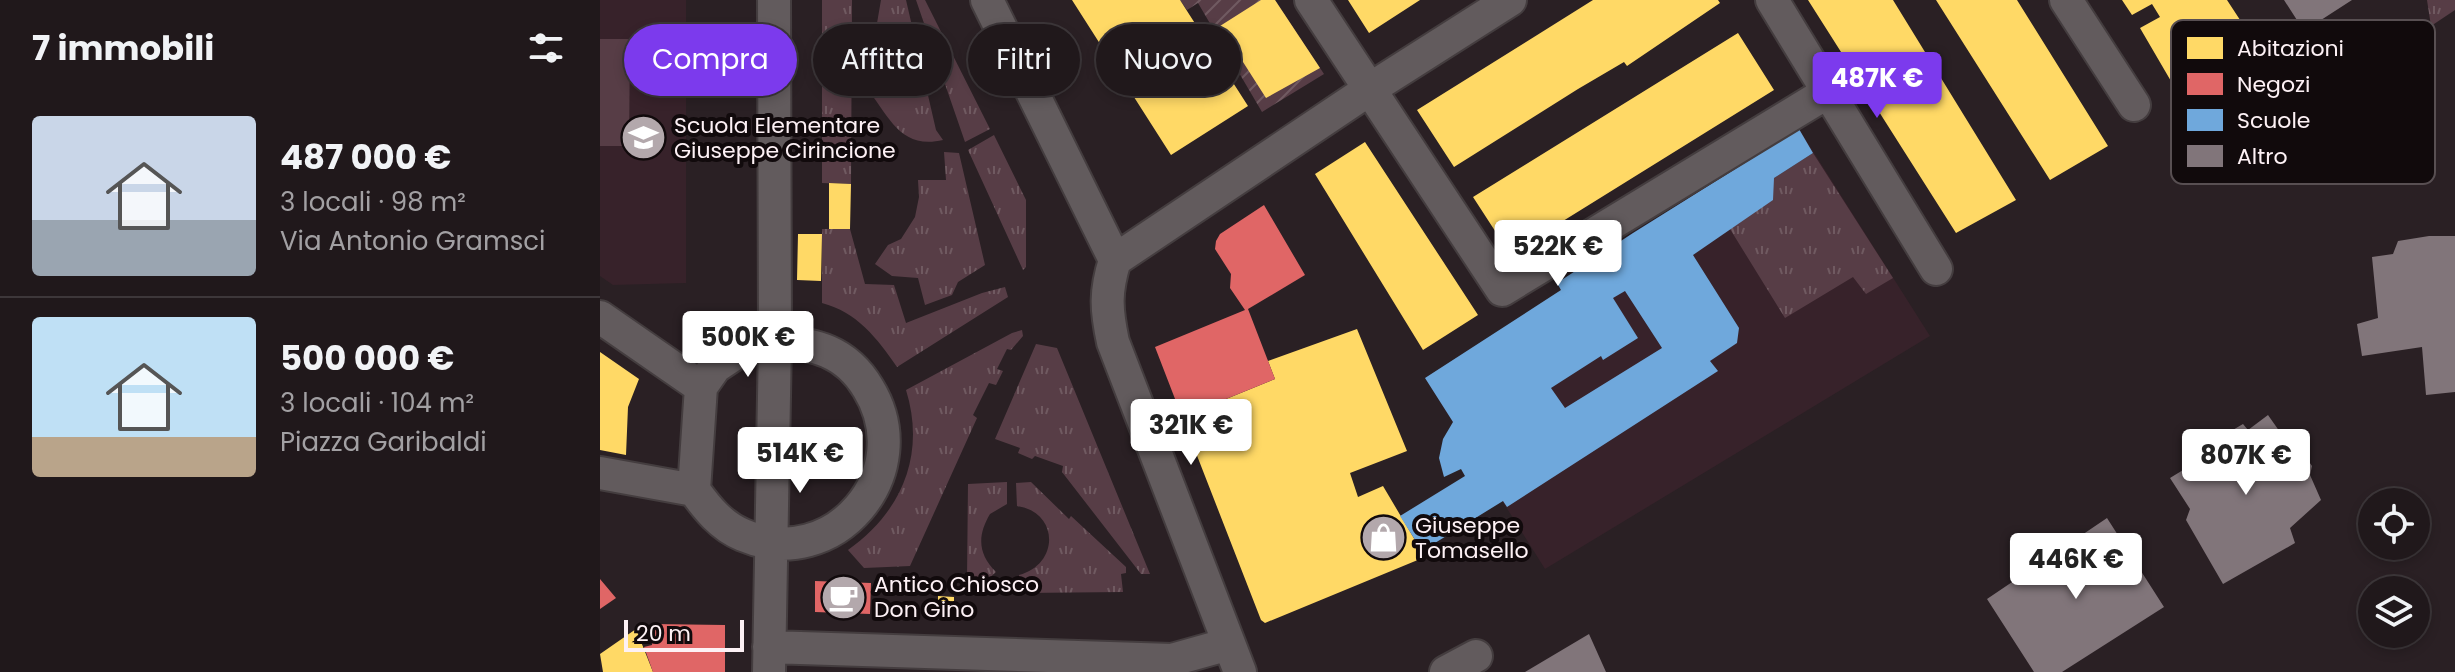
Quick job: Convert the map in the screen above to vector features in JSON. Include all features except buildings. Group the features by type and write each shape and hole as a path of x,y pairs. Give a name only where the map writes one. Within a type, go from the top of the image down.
{"street":[{"path":"774,0 775,341 769,661 1037,665 1234,658 1113,342 1106,308 1108,283 1115,260 1370,89 1510,0"},
{"path":"987,0 1115,260"},
{"path":"1311,0 1502,290 1828,92"},
{"path":"1772,0 1936,269"},
{"path":"2066,0 2134,105"},
{"path":"600,317 701,387"},
{"path":"775,341 809,343 837,355 861,376 881,414 885,445 882,467 869,497 846,522 817,538 771,543 741,535 714,516 694,490 701,387 715,367 742,349 775,341"},
{"path":"600,473 694,490"},
{"path":"1446,672 1476,656"}],"shaded area":[{"name":"Scuola Elementare Giuseppe Cirincione","path":"600,0 686,0 686,24 624,24 624,96 686,96 686,283 613,285 600,276"},
{"path":"1799,129 1930,336 1545,569 1425,378 1561,291 1557,283"}],"green space":[{"path":"822,0 852,0 852,24 822,24"},
{"path":"881,0 906,0 912,24 877,24"},
{"path":"916,0 925,0 937,24 924,24"},
{"path":"1180,0 1275,0 1324,74 1262,112 1241,76 1241,24 1210,24 1198,3 1187,10"},
{"path":"2427,0 2455,0 2455,10 2435,23 2435,20 2430,20"},
{"path":"600,39 624,39 624,96 629,96 629,146 600,146"},
{"path":"952,54 968,85 968,96 973,96 990,129 965,142 949,96 952,96"},
{"path":"822,96 851,96 851,184 822,183"},
{"path":"872,96 928,96 936,130 943,140 916,140 889,119"},
{"path":"994,135 1026,200 1026,267 1023,270 968,150"},
{"path":"944,152 959,153 985,265 958,282 952,295 925,305 918,278 892,276 875,264 888,245 901,239 915,217 918,180 946,180"},
{"path":"1813,153 1893,278 1866,294 1853,277 1785,318 1730,229 1774,178"},
{"path":"822,229 850,229 865,284 894,285 906,323 1005,287 1008,297 897,367 874,336 856,320 822,303"},
{"path":"1022,330 1023,336 1011,350 1007,349 997,369 1003,371 996,385 989,383 973,415 977,418 910,566 864,568 848,550 883,518 905,480 911,459 913,437 906,390"},
{"path":"1036,344 1057,348 1150,574 1141,574 1062,472 1063,466 1035,456 1032,459 1018,453 1020,448 995,439"},
{"path":"1007,482 1007,504 990,514 981,537 983,552 996,572 985,582 967,580 968,484"},
{"path":"1031,482 1126,567 1126,573 1121,574 1123,592 1021,593 1019,575 1042,560 1049,539 1041,518 1031,510 1017,506 1016,483"}],"place":[{"name":"Scuola Elementare Giuseppe Cirincione","path":"643,138"},
{"name":"Giuseppe Tomasello","path":"1384,538"},
{"name":"Antico Chiosco Don Gino","path":"843,597"}]}
